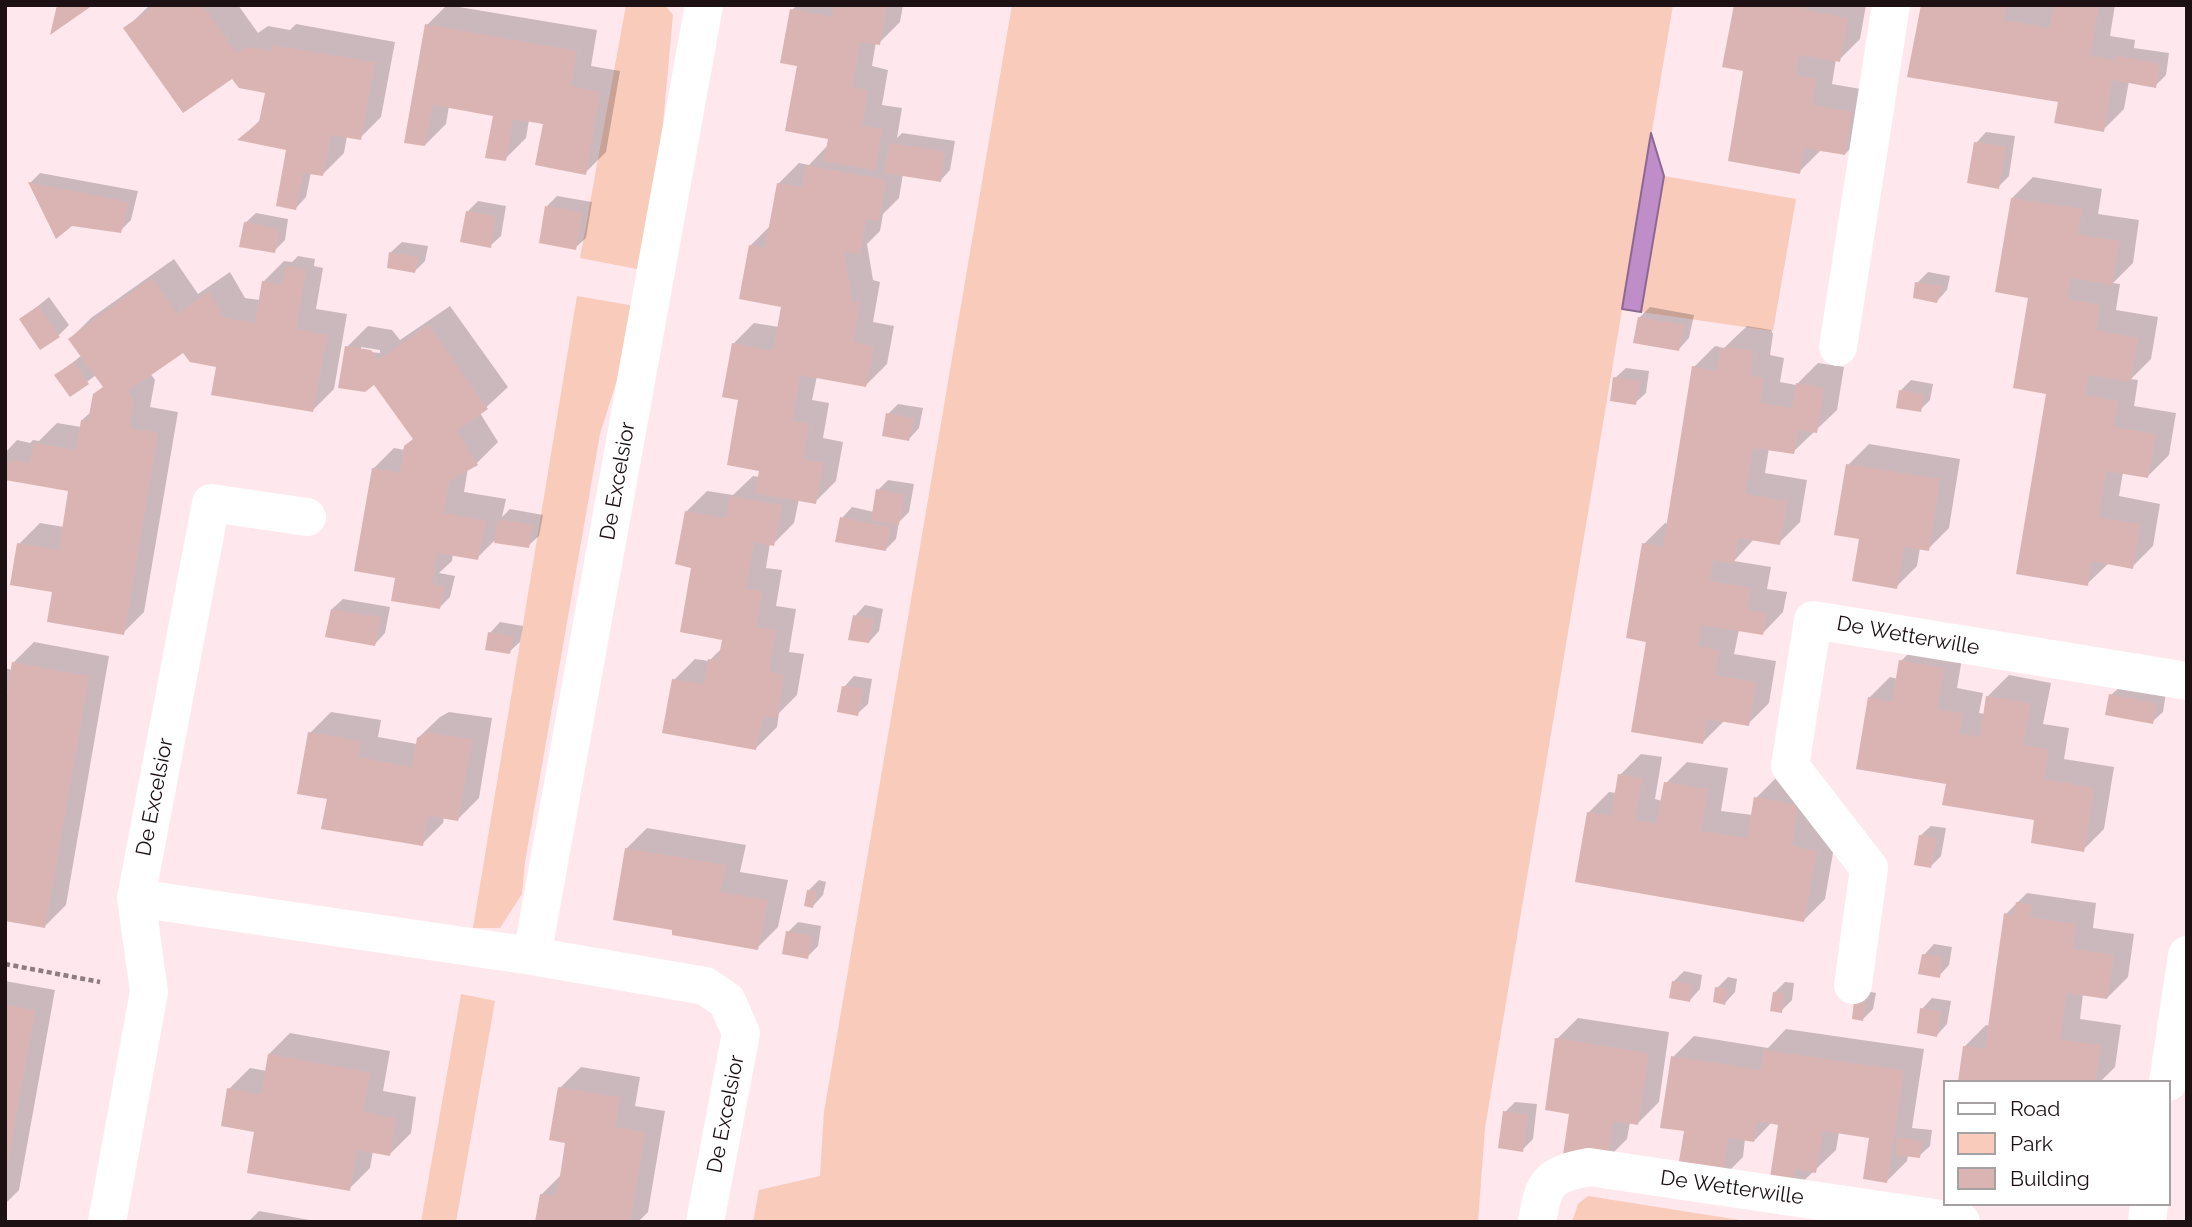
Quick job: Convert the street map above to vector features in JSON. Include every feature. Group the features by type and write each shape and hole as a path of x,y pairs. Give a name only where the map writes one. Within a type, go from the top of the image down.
{"street":[{"name":"De Excelsior","path":"532,956 704,5"},
{"path":"1838,347 1891,5"},
{"name":"De Excelsior","path":"107,1222 149,992 136,898 211,503 307,517"},
{"name":"De Wetterwille","path":"1853,985 1869,868 1790,766 1813,620 2187,681"},
{"name":"De Excelsior","path":"136,898 532,956 705,986 727,1002 741,1034 705,1222"},
{"path":"2168,1080 2187,955"},
{"name":"De Wetterwille","path":"1537,1222 1543,1191 1562,1172 1589,1167 1961,1222"}],"path":[{"path":"5,964 149,992"}],"green space":[{"path":"626,5 665,5 673,15 656,200 642,270 580,258"},
{"path":"1012,5 1673,5 1485,1128 1478,1222 753,1222 759,1190 820,1176 824,1112"},
{"path":"1664,176 1796,199 1773,331 1641,312"},
{"path":"577,296 635,306 627,348 600,434 525,862 522,894 500,928 473,928"},
{"path":"461,994 495,1001 456,1222 421,1222"},
{"path":"1588,1196 1752,1222 1572,1222 1578,1204"}],"shaded area":[{"path":"1651,133 1664,176 1641,312 1622,309"}],"building":[{"path":"57,5 93,5 50,35"},
{"path":"156,5 203,5 236,53 246,47 272,51 273,45 375,62 361,140 331,135 323,176 303,173 296,210 276,206 286,150 237,140 259,122 265,93 239,88 232,79 183,113 123,28"},
{"path":"834,5 887,5 880,45 860,42 852,87 868,90 862,126 882,129 875,170 824,161 828,139 785,131 797,66 780,63 790,9 832,17"},
{"path":"1734,5 1807,5 1806,10 1848,18 1840,62 1799,55 1795,75 1816,79 1812,105 1852,112 1845,155 1804,148 1800,174 1728,161 1743,71 1722,67"},
{"path":"1921,5 2006,5 2003,20 2049,28 2054,5 2099,5 2090,56 2115,60 2116,56 2160,63 2156,88 2112,80 2104,132 2054,123 2058,102 1907,77"},
{"path":"425,24 577,51 571,86 600,92 586,175 535,165 543,124 513,119 506,161 485,158 493,116 433,105 425,146 404,143"},
{"path":"1974,142 2006,146 1999,189 1967,183"},
{"path":"890,143 945,151 941,182 884,173"},
{"path":"806,165 886,180 879,221 866,219 860,254 844,251 852,301 860,302 853,342 874,347 866,387 800,375 792,421 809,424 803,459 823,463 816,504 755,493 759,471 727,465 738,400 722,397 732,343 773,351 781,307 739,299 749,245 765,248 777,183 802,187"},
{"path":"28,182 129,202 121,233 72,226 56,239"},
{"path":"2011,198 2082,209 2078,234 2119,241 2112,285 2071,278 2067,299 2100,305 2096,330 2138,338 2130,382 2088,375 2085,395 2118,401 2114,427 2156,434 2148,478 2106,471 2099,517 2140,524 2133,569 2091,561 2088,586 2016,574 2046,394 2013,388 2028,298 1995,292"},
{"path":"545,206 582,212 576,250 539,243"},
{"path":"466,211 496,216 491,248 460,242"},
{"path":"244,222 279,229 275,253 239,247"},
{"path":"389,252 419,257 415,273 387,268"},
{"path":"286,266 306,269 296,329 327,335 313,412 211,395 216,367 190,362 183,353 128,391 134,401 130,428 158,433 124,635 47,622 52,592 10,585 17,543 59,550 68,491 5,480 5,462 10,463 11,460 30,463 34,443 76,450 81,420 88,421 93,394 103,387 68,339 152,278 177,314 209,292 224,318 255,323 262,281 282,285"},
{"path":"1915,282 1941,286 1937,303 1913,298"},
{"path":"38,306 60,337 40,350 19,319"},
{"path":"1638,317 1684,325 1679,351 1633,343"},
{"path":"428,325 488,409 457,431 478,465 449,481 444,513 486,520 478,560 437,553 432,584 445,586 440,609 391,601 395,578 354,571 372,468 400,473 404,446 413,439 374,385 365,392 338,388 345,346 371,350 378,360"},
{"path":"1725,347 1750,350 1753,355 1750,375 1764,378 1760,403 1792,408 1796,383 1824,388 1817,433 1798,430 1794,454 1753,448 1745,494 1787,501 1780,545 1738,538 1734,564 1713,560 1710,581 1751,588 1747,610 1767,613 1763,635 1701,625 1698,646 1719,650 1714,675 1756,682 1749,726 1707,719 1703,744 1631,732 1646,642 1626,638 1642,543 1663,547 1692,366 1717,371 1720,350"},
{"path":"74,362 89,384 70,397 54,375"},
{"path":"1613,377 1640,381 1636,405 1610,401"},
{"path":"1899,390 1924,394 1921,412 1896,408"},
{"path":"886,413 914,418 909,441 882,436"},
{"path":"1846,464 1940,479 1929,551 1904,547 1897,589 1852,581 1859,539 1834,535"},
{"path":"876,489 904,494 899,525 871,520"},
{"path":"730,496 782,505 774,546 754,542 746,589 762,591 756,627 776,630 769,672 784,675 777,718 763,716 756,750 662,733 672,679 704,684 708,659 718,661 722,640 680,632 691,568 675,564 685,511 726,518"},
{"path":"840,517 890,527 886,551 835,542"},
{"path":"498,519 533,525 529,548 494,543"},
{"path":"331,609 381,617 375,646 325,637"},
{"path":"853,615 874,619 869,643 848,640"},
{"path":"488,632 513,636 510,654 485,650"},
{"path":"1899,660 1944,668 1937,709 1963,713 1959,734 1980,737 1986,696 2031,703 2023,745 2049,749 2044,779 2094,788 2084,852 2031,843 2034,820 1942,805 1946,784 1856,769 1868,697 1892,702"},
{"path":"12,662 89,676 45,928 5,921 5,693"},
{"path":"842,686 863,689 858,716 837,712"},
{"path":"2109,694 2157,703 2153,724 2105,715"},
{"path":"308,732 361,741 358,757 412,767 417,738 427,732 472,739 458,821 428,816 423,846 321,829 327,799 297,794"},
{"path":"1618,774 1642,778 1635,820 1656,824 1664,782 1708,789 1701,831 1747,838 1754,797 1798,805 1792,846 1817,851 1804,922 1575,882 1587,812 1611,816"},
{"path":"1919,835 1937,838 1931,868 1914,865"},
{"path":"625,848 726,865 720,892 768,900 758,950 672,935 672,930 613,920"},
{"path":"807,890 817,892 813,908 804,906"},
{"path":"2016,902 2032,905 2030,917 2076,924 2073,949 2114,955 2107,999 2066,993 2060,1040 2101,1045 2095,1080 1958,1080 1963,1046 1985,1049 2004,913 2014,915"},
{"path":"786,931 812,936 808,959 782,954"},
{"path":"1922,954 1942,957 1940,978 1918,974"},
{"path":"1672,981 1692,985 1690,1002 1669,998"},
{"path":"1715,987 1728,989 1725,1005 1713,1002"},
{"path":"1773,992 1784,993 1782,1013 1770,1011"},
{"path":"1854,1001 1866,1003 1863,1021 1852,1019"},
{"path":"5,1005 35,1010 7,1167 5,1167"},
{"path":"1920,1008 1941,1011 1937,1037 1917,1033"},
{"path":"1555,1038 1649,1053 1638,1125 1613,1121 1607,1162 1563,1155 1569,1114 1545,1110"},
{"path":"1763,1050 1904,1070 1887,1183 1863,1179 1869,1138 1823,1131 1816,1173 1795,1169 1791,1194 1768,1191 1778,1125 1757,1121 1754,1142 1728,1138 1722,1180 1677,1173 1684,1131 1660,1128 1671,1056 1761,1070"},
{"path":"268,1054 370,1072 363,1112 396,1118 390,1156 357,1150 350,1191 247,1173 254,1132 221,1126 227,1088 261,1095"},
{"path":"558,1087 620,1097 615,1127 645,1132 630,1222 535,1222 540,1194 556,1196 561,1170 565,1143 549,1140"},
{"path":"1503,1111 1528,1114 1523,1152 1498,1148"},
{"path":"1898,1137 1922,1141 1920,1158 1895,1155"}]}
